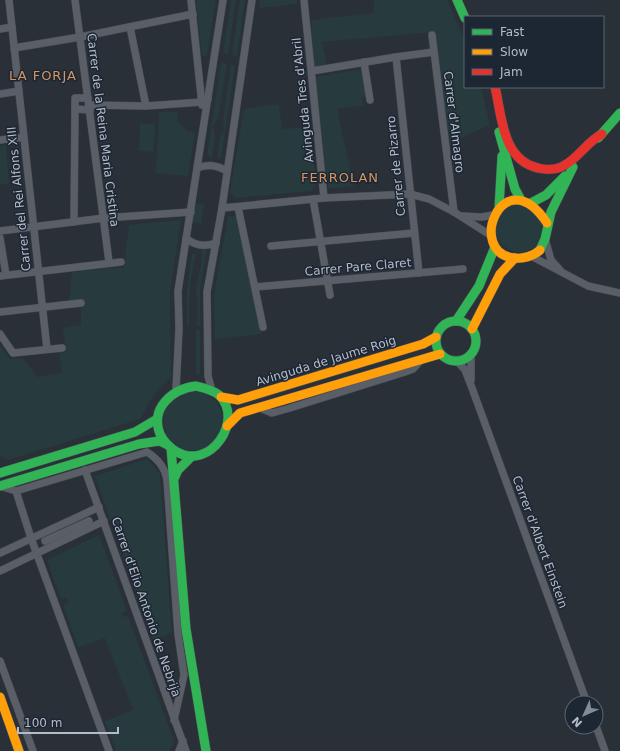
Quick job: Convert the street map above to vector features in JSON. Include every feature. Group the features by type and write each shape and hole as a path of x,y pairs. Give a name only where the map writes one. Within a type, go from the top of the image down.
{"main road":[{"path":"457,0 465,16"},
{"path":"490,88 502,146 515,189 521,200"},
{"path":"495,88 506,139 514,153 524,163 537,169 552,170 565,165 576,157 593,138 602,134"},
{"path":"531,203 546,195 573,167 620,113"},
{"path":"499,208 502,193 502,146"},
{"path":"547,223 541,211 531,203 521,200 510,202 499,208 493,215 490,225 490,235 495,247 504,255 515,258 531,256 540,250 546,242 547,223 554,204 573,167"},
{"path":"456,321 470,303 489,268 495,247"},
{"path":"472,329 500,274 515,258"},
{"path":"456,321 465,323 472,329 476,342 472,354 465,359 457,361 448,360 440,354 436,346 436,337 440,329 447,323 456,321"},
{"name":"Avinguda de Jaume Roig","path":"221,397 238,400 423,344 436,337"},
{"name":"Avinguda de Jaume Roig","path":"228,426 240,413 424,357 440,354"},
{"path":"0,473 136,432 157,419 165,400 176,390 185,387 196,386 212,391 221,397 227,412 228,426 225,436 217,447 209,452 192,456 182,454 159,441 139,444 0,486"},
{"path":"157,419 159,430 164,440 170,447 186,628 206,751"},
{"path":"174,479 178,470 192,456"},
{"path":"0,698 18,751"}],"street":[{"name":"Carrer del Rei Alfons XIII","path":"9,0 47,348"},
{"name":"Carrer de la Reina Maria Cristina","path":"75,0 109,262"},
{"path":"176,390 179,334 178,292 205,115 205,101 191,0"},
{"path":"205,101 224,0"},
{"path":"212,391 208,376 207,292 222,208 252,0"},
{"name":"Avinguda Tres d'Abril","path":"304,0 324,198"},
{"path":"14,48 80,37 192,14"},
{"path":"0,30 12,27"},
{"path":"130,27 146,106"},
{"name":"Carrer d'Almagro","path":"432,35 457,214"},
{"path":"312,71 434,52"},
{"name":"Carrer de Pizarro","path":"396,57 419,273"},
{"path":"364,62 370,100"},
{"path":"0,94 19,91"},
{"path":"74,222 75,98 89,104 146,106 205,101"},
{"path":"75,109 89,104"},
{"path":"0,140 24,137"},
{"path":"197,168 207,165 214,165 227,171"},
{"path":"222,208 324,198 410,194 429,199 457,214 490,235"},
{"path":"313,199 330,295"},
{"path":"238,207 263,327"},
{"path":"0,231 104,218 191,212"},
{"path":"457,214 482,217 493,215"},
{"path":"271,246 414,233"},
{"path":"0,238 3,276 38,270 121,262"},
{"path":"186,238 191,242 200,245 216,243"},
{"path":"546,242 551,260 562,274"},
{"path":"531,256 562,274 588,286 620,293"},
{"name":"Carrer Pare Claret","path":"255,287 463,269"},
{"path":"0,312 81,304"},
{"path":"0,334 13,353 47,348 62,348"},
{"name":"Carrer d'Albert Einstein","path":"472,354 470,368 472,388"},
{"name":"Carrer d'Albert Einstein","path":"457,361 465,370 472,388 584,695"},
{"path":"0,492 13,490 147,452 161,464 165,471 166,480 178,634 184,676 174,720"},
{"name":"Carrer d'Elio Antonio de Nebrija","path":"85,470 186,751"},
{"path":"0,486 13,490"},
{"path":"13,490 109,751"},
{"path":"0,553 99,507"},
{"path":"45,541 89,521"},
{"path":"0,571 104,521"},
{"path":"0,661 33,751"},
{"path":"599,735 605,751"},
{"path":"179,751 183,741"}],"green space":[{"path":"196,0 216,0 207,55 204,56 202,55"},
{"path":"231,0 236,0 228,54 223,53"},
{"path":"240,0 245,0 237,56 232,55"},
{"path":"260,0 297,0 297,4 259,8"},
{"path":"374,0 447,0 464,39 464,88 481,88 490,125 450,143 434,32 322,42 327,65 314,68 311,20 374,13"},
{"path":"221,63 227,64 218,119 213,126 215,136 212,157 207,155"},
{"path":"231,65 235,66 221,157 217,159 220,136 224,131 223,120"},
{"path":"362,69 366,97 361,98 364,105 337,109 354,186 328,189 315,77"},
{"path":"279,104 282,129 310,127 316,185 311,191 235,198 230,193 244,109"},
{"path":"159,112 178,112 177,120 187,131 195,133 188,176 156,173"},
{"path":"140,123 155,124 154,152 139,151"},
{"path":"6,145 9,183 0,185 0,146"},
{"path":"194,203 204,205 201,224 191,222"},
{"path":"510,204 533,206 545,228 540,242 533,250 525,253 516,252 507,248 500,242 495,234 494,224 498,215"},
{"path":"228,216 237,216 262,334 215,339 214,296"},
{"path":"181,220 170,293 171,377 155,393 140,419 11,459 0,456 0,346 10,359 23,358 37,377 62,373 59,353 66,352 63,328 81,325 81,309 84,301 69,302 72,272 124,267 129,225"},
{"path":"202,249 207,249 200,290 200,325 196,325 198,315 196,288 201,266"},
{"path":"192,254 197,254 193,267 190,289 190,325 187,325 187,288"},
{"path":"196,330 200,330 200,374 196,374"},
{"path":"187,391 199,391 210,396 218,404 223,415 221,433 210,446 199,451 187,451 176,446 168,438 163,427 163,415 168,404 176,396"},
{"path":"147,459 160,474 172,633 154,640 95,476"},
{"path":"99,535 127,611 122,613 124,617 128,616 174,741 169,751 116,751 105,721 133,710 105,638 78,647 63,604 68,602 66,597 61,599 47,560"}],"traffic: fast":[{"path":"457,0 464,16"},
{"path":"598,138 620,113"},
{"path":"499,132 515,189 521,200"},
{"path":"499,208 502,156"},
{"path":"540,250 545,239 551,212 573,167"},
{"path":"531,203 546,195 565,176"},
{"path":"456,321 479,286 495,247"},
{"path":"456,321 464,323 470,327 474,333 476,341 474,349 470,355 464,359 456,361 448,359 442,355 438,349 436,341 438,333 442,327 448,323 456,321"},
{"path":"196,386 217,393 226,405 228,417 226,429 220,440 212,449 201,455 189,456 177,452 165,442 160,434 158,416 165,401 171,396 179,391 196,386"},
{"path":"0,473 135,432 157,419"},
{"path":"0,486 139,444 159,441 168,445"},
{"path":"171,448 186,629 206,751"},
{"path":"174,479 178,470 192,456"}],"traffic: slow":[{"path":"540,250 528,257 521,258 515,258 500,253 493,242 492,228 496,214 504,204 516,200 531,205 547,223"},
{"path":"472,329 500,274 515,258"},
{"path":"221,397 238,400 423,344 436,337"},
{"path":"227,426 240,413 440,354"},
{"path":"0,697 19,751"}],"traffic: jam":[{"path":"495,88 502,123 510,147 517,156 526,163 544,169 555,169 562,167 575,158 592,141 602,134"}],"district":[{"name":"LA FORJA","path":"43,75"},
{"name":"FERROLAN","path":"340,177"}]}
